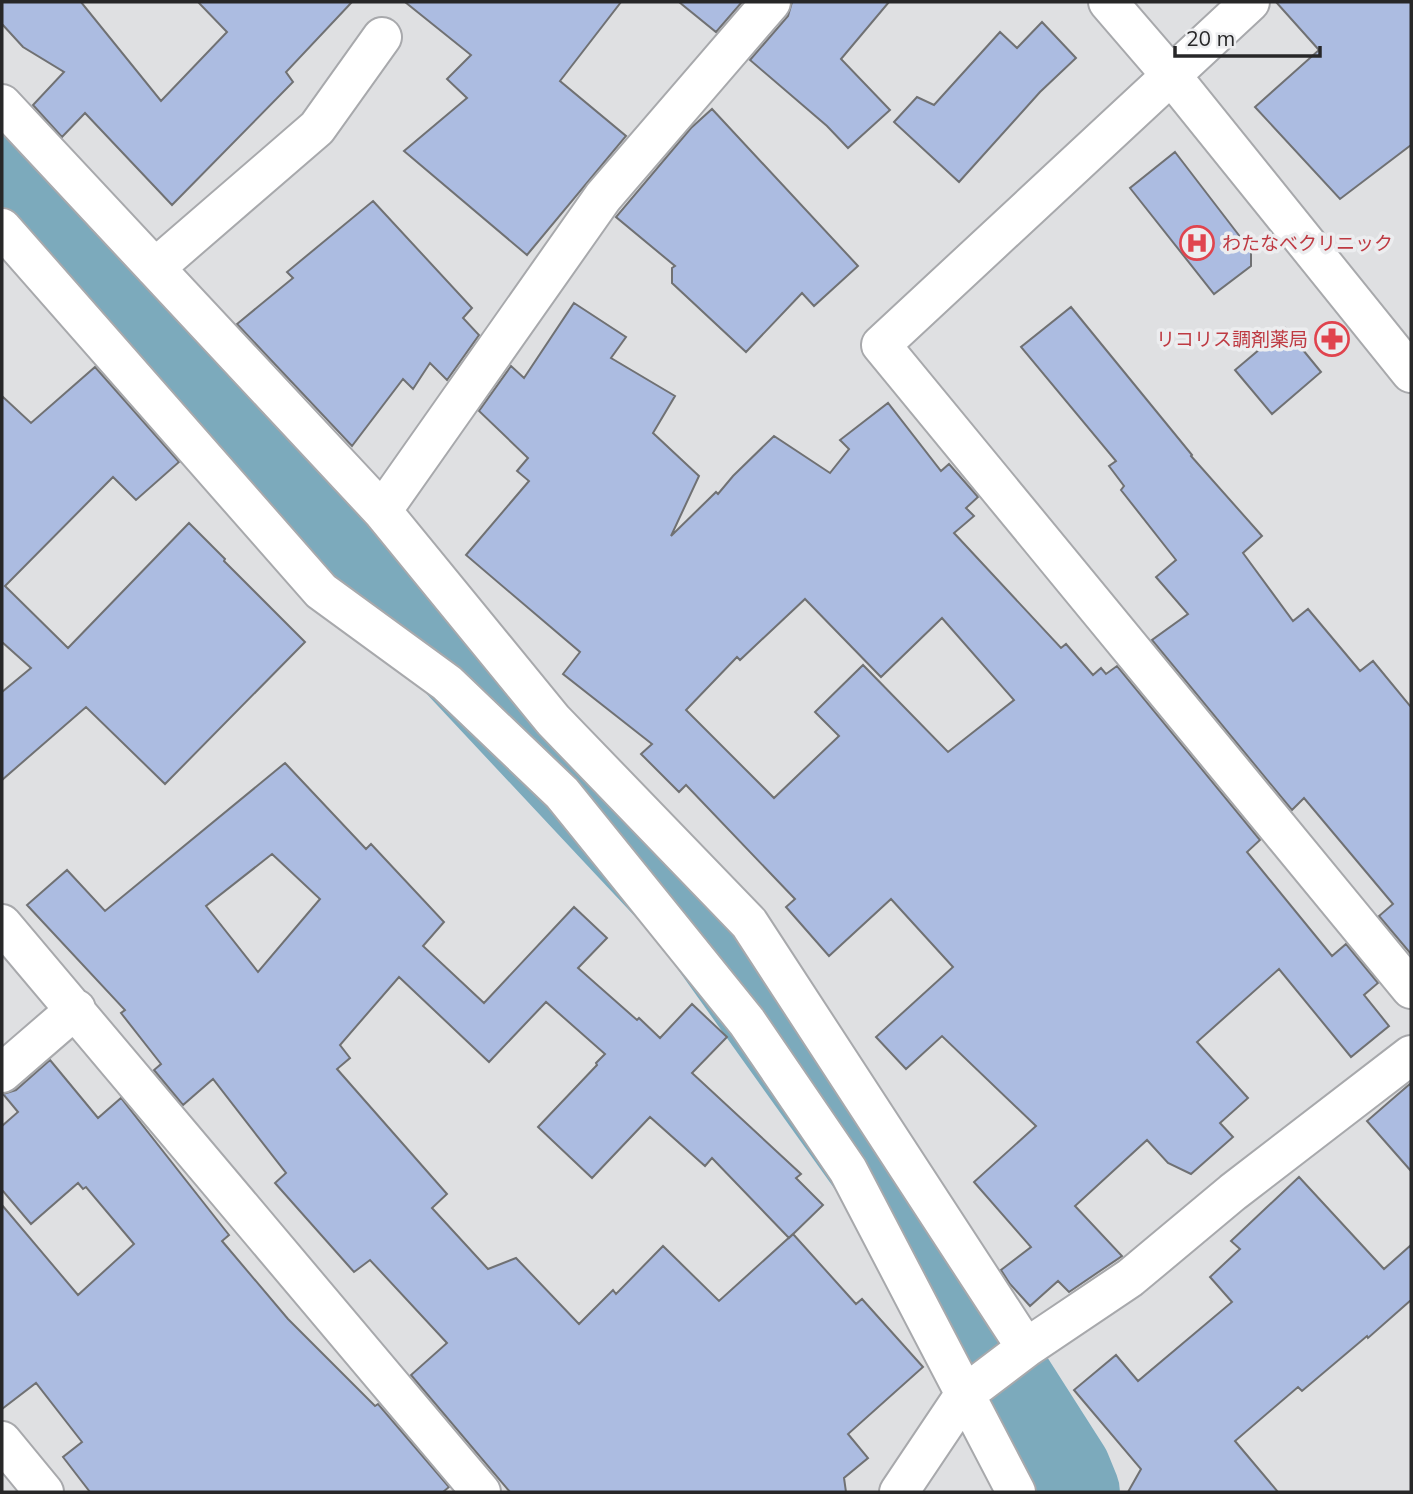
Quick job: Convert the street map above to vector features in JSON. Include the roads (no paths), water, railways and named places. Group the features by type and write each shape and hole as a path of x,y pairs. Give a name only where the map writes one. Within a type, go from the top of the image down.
{"street":[{"path":"382,512 603,197 771,2"},
{"path":"1108,2 1170,74 1411,373"},
{"path":"1250,2 881,345 1411,989"},
{"path":"155,268 317,128 382,37"},
{"path":"2,104 382,512 553,720 749,923 1026,1348"},
{"path":"2,228 321,591 447,682 562,793 747,1022 848,1170 1016,1492"},
{"path":"2,924 481,1492"},
{"path":"2,1073 76,1009"},
{"path":"899,1492 964,1395 1026,1348 1130,1278 1233,1192 1411,1055"},
{"path":"2,1441 44,1492"}],"waterway":[{"path":"2,147 44,191 326,522 691,912 878,1174 1067,1470 1076,1492"}],"place":[{"name":"わたなべクリニック","path":"1197,243"},
{"name":"リコリス調剤薬局","path":"1332,339"}]}
